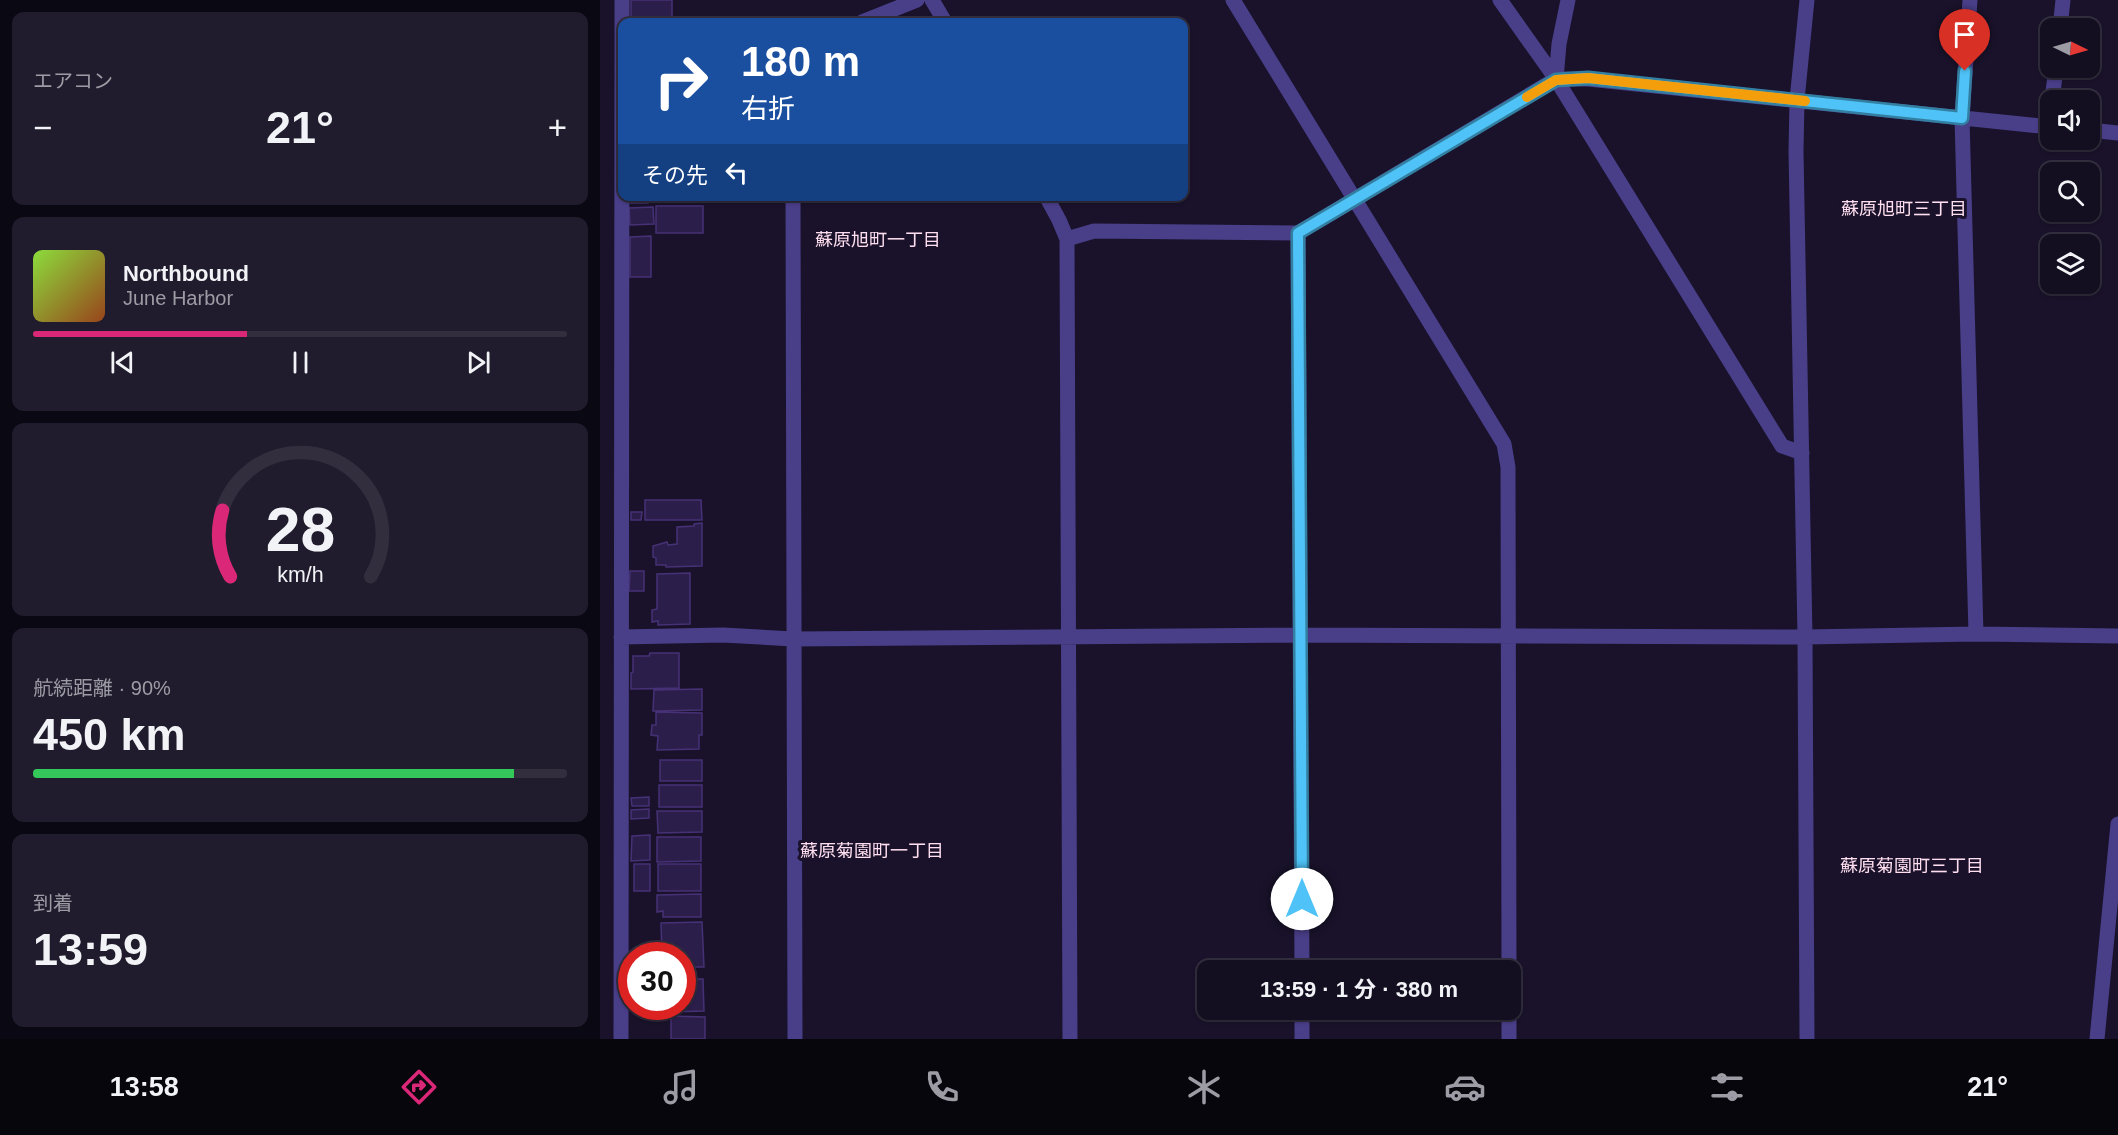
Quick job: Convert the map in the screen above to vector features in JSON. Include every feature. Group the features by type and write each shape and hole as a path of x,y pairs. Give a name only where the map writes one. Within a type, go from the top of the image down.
{"street":[{"path":"622,0 622,18"},
{"path":"872,18 916,0"},
{"path":"932,0 943,18"},
{"path":"1233,0 1504,444 1508,467 1509,960"},
{"path":"1500,0 1556,80 1782,446 1802,453"},
{"path":"1556,80 1559,44 1568,0"},
{"path":"1807,0 1797,100 1805,637 1807,1039"},
{"path":"1970,0 1962,118 1976,634"},
{"path":"2061,18 2063,0"},
{"path":"1067,239 1094,231 1298,233 1556,80 1588,78 1962,118 2040,123"},
{"path":"2100,131 2118,133"},
{"path":"621,1039 622,201"},
{"path":"793,201 795,1039"},
{"path":"1049,201 1067,239 1070,1039"},
{"path":"1298,233 1302,960"},
{"path":"621,637 723,635 793,639 1300,635 1805,637 1976,634 2118,636"},
{"path":"2097,1039 2118,824"},
{"path":"1302,1020 1302,1039"},
{"path":"1509,1020 1509,1039"}],"building":[{"path":"631,0 672,0 672,18 631,18"},
{"path":"630,201 648,201 648,203 630,203"},
{"path":"656,206 703,206 703,233 656,233"},
{"path":"653,207 654,224 630,225 629,208"},
{"path":"651,236 651,277 630,277 630,237"},
{"path":"645,500 701,500 702,520 645,520"},
{"path":"631,512 642,512 641,520 631,520"},
{"path":"702,523 702,566 656,565 653,546 667,542 668,545 677,544 677,527"},
{"path":"630,571 644,571 644,591 629,591"},
{"path":"690,573 690,624 658,625 658,621 652,622 652,610 657,609 657,574"},
{"path":"650,653 679,653 679,688 631,689 633,656 649,656"},
{"path":"702,689 702,710 653,711 654,690"},
{"path":"656,712 702,713 702,735 699,735 699,749 657,750 658,736 651,735 652,725 656,725"},
{"path":"660,760 702,760 702,781 660,781"},
{"path":"659,785 702,785 702,807 659,807"},
{"path":"649,797 649,806 632,806 631,798"},
{"path":"649,809 649,818 631,819 631,810"},
{"path":"657,811 702,811 702,832 658,833"},
{"path":"650,835 650,860 631,861 632,836"},
{"path":"657,837 701,837 701,861 657,862"},
{"path":"634,864 650,864 650,891 634,891"},
{"path":"658,864 701,864 701,891 658,891"},
{"path":"701,894 701,917 663,917 663,911 657,912 657,895"},
{"path":"702,922 704,967 696,967 696,942 662,942 661,923"},
{"path":"696,979 703,979 704,1011 696,1011"},
{"path":"696,1017 705,1017 705,1039 671,1039 671,1020 696,1020"}],"slow traffic":[{"path":"1527,97 1556,80 1588,78 1805,101"}],"district":[{"name":"蘇原旭町三丁目","path":"1904,209"},
{"name":"蘇原旭町一丁目","path":"878,240"},
{"name":"蘇原菊園町一丁目","path":"872,851"},
{"name":"蘇原菊園町三丁目","path":"1912,866"}],"route":[{"path":"1302,899 1298,233 1556,80 1588,78 1962,118 1965,71"}]}
